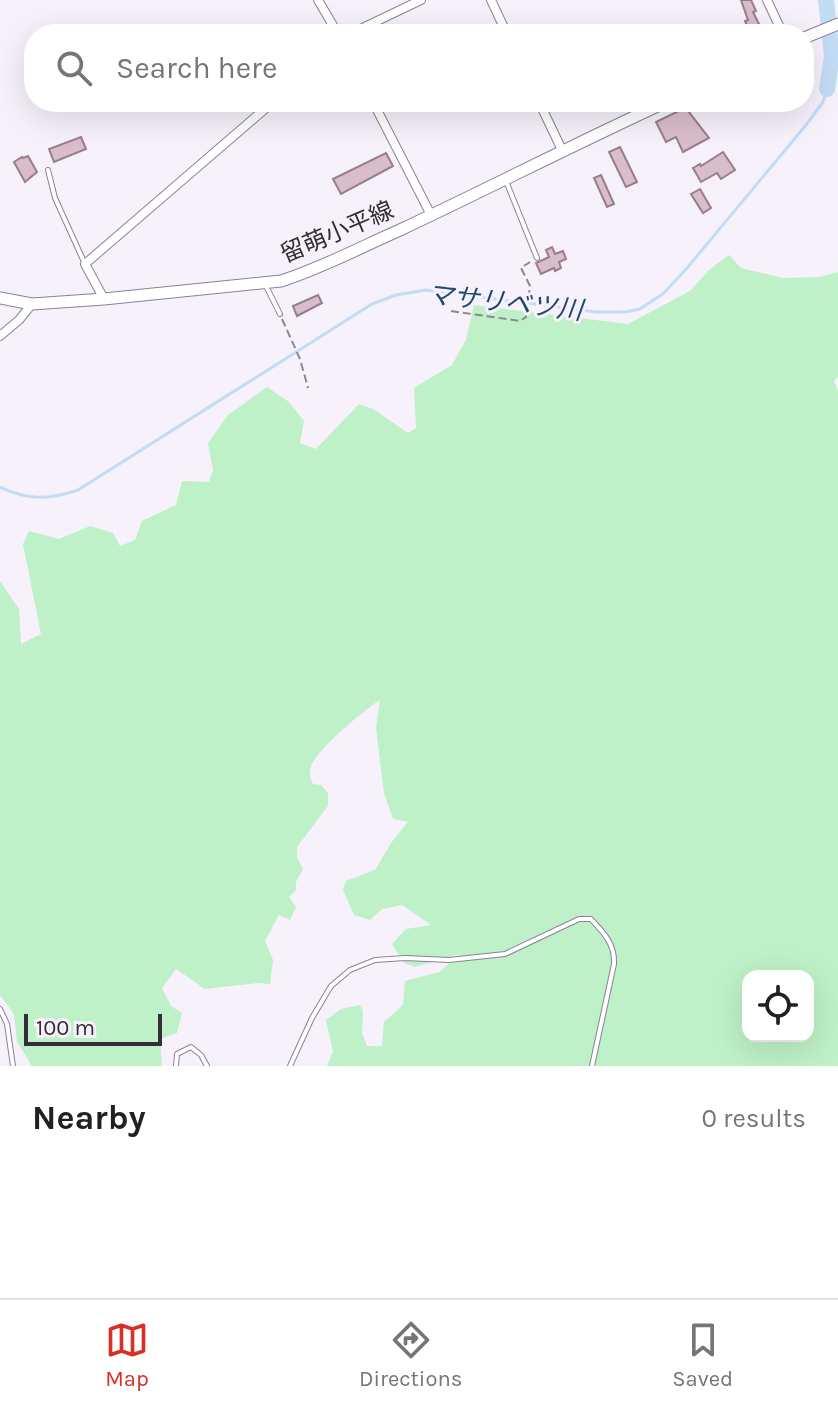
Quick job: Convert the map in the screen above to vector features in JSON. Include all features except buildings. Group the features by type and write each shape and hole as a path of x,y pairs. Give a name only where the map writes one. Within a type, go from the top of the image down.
{"main road":[{"path":"814,34 838,24"},
{"name":"留萌小平線","path":"0,298 32,304 281,281 304,274 431,215 644,112"}],"street":[{"path":"318,0 332,24"},
{"path":"371,24 421,0"},
{"path":"491,0 502,24"},
{"path":"767,0 778,24"},
{"path":"104,299 85,264 261,112"},
{"path":"378,112 431,215"},
{"path":"544,112 562,150"},
{"path":"0,336 32,304"}],"lane":[{"path":"48,170 55,198 85,264"},
{"path":"505,179 537,258"},
{"path":"264,282 280,314"},
{"path":"290,1066 331,986 350,970 375,960 449,960 505,954 579,919 591,919 605,933 614,955 592,1066"},
{"path":"0,1009 7,1024 13,1066"},
{"path":"176,1066 177,1054 191,1047 201,1055 207,1066"}],"path":[{"path":"451,311 520,321 526,317 530,286 521,268 537,258"},
{"path":"280,314 300,359 308,388"}],"green space":[{"path":"729,255 741,268 783,278 819,277 838,272 838,376 834,381 838,391 838,1066 327,1066 333,1052 326,1020 341,1009 360,1005 363,1011 362,1032 367,1046 382,1046 384,1022 403,1005 405,981 439,972 460,954 415,967 404,963 392,944 406,929 431,925 402,905 382,909 370,920 354,915 343,890 346,881 375,870 408,822 393,819 384,793 376,728 380,700 331,740 311,766 312,782 321,785 328,793 328,806 297,847 297,858 303,869 296,882 296,890 289,897 296,907 290,920 279,915 265,941 273,960 270,984 205,989 176,969 162,988 171,1006 182,1013 177,1033 160,1039 162,1066 31,1066 17,1042 14,1014 0,995 0,581 19,609 21,644 41,634 23,544 29,531 59,539 90,526 113,533 120,546 135,540 142,521 176,505 182,481 209,482 213,470 208,443 228,415 267,387 289,402 304,421 300,443 316,449 359,404 373,409 408,433 416,428 414,388 452,365 466,340 474,305 628,324 690,291 710,269"}],"waterway":[{"name":"マサリベツ川","path":"826,0 832,56 827,89"},
{"name":"マサリベツ川","path":"0,487 38,497 78,490 372,304 396,295 426,290 596,312 640,309 664,293 687,268 806,125 823,102 827,89"}]}
